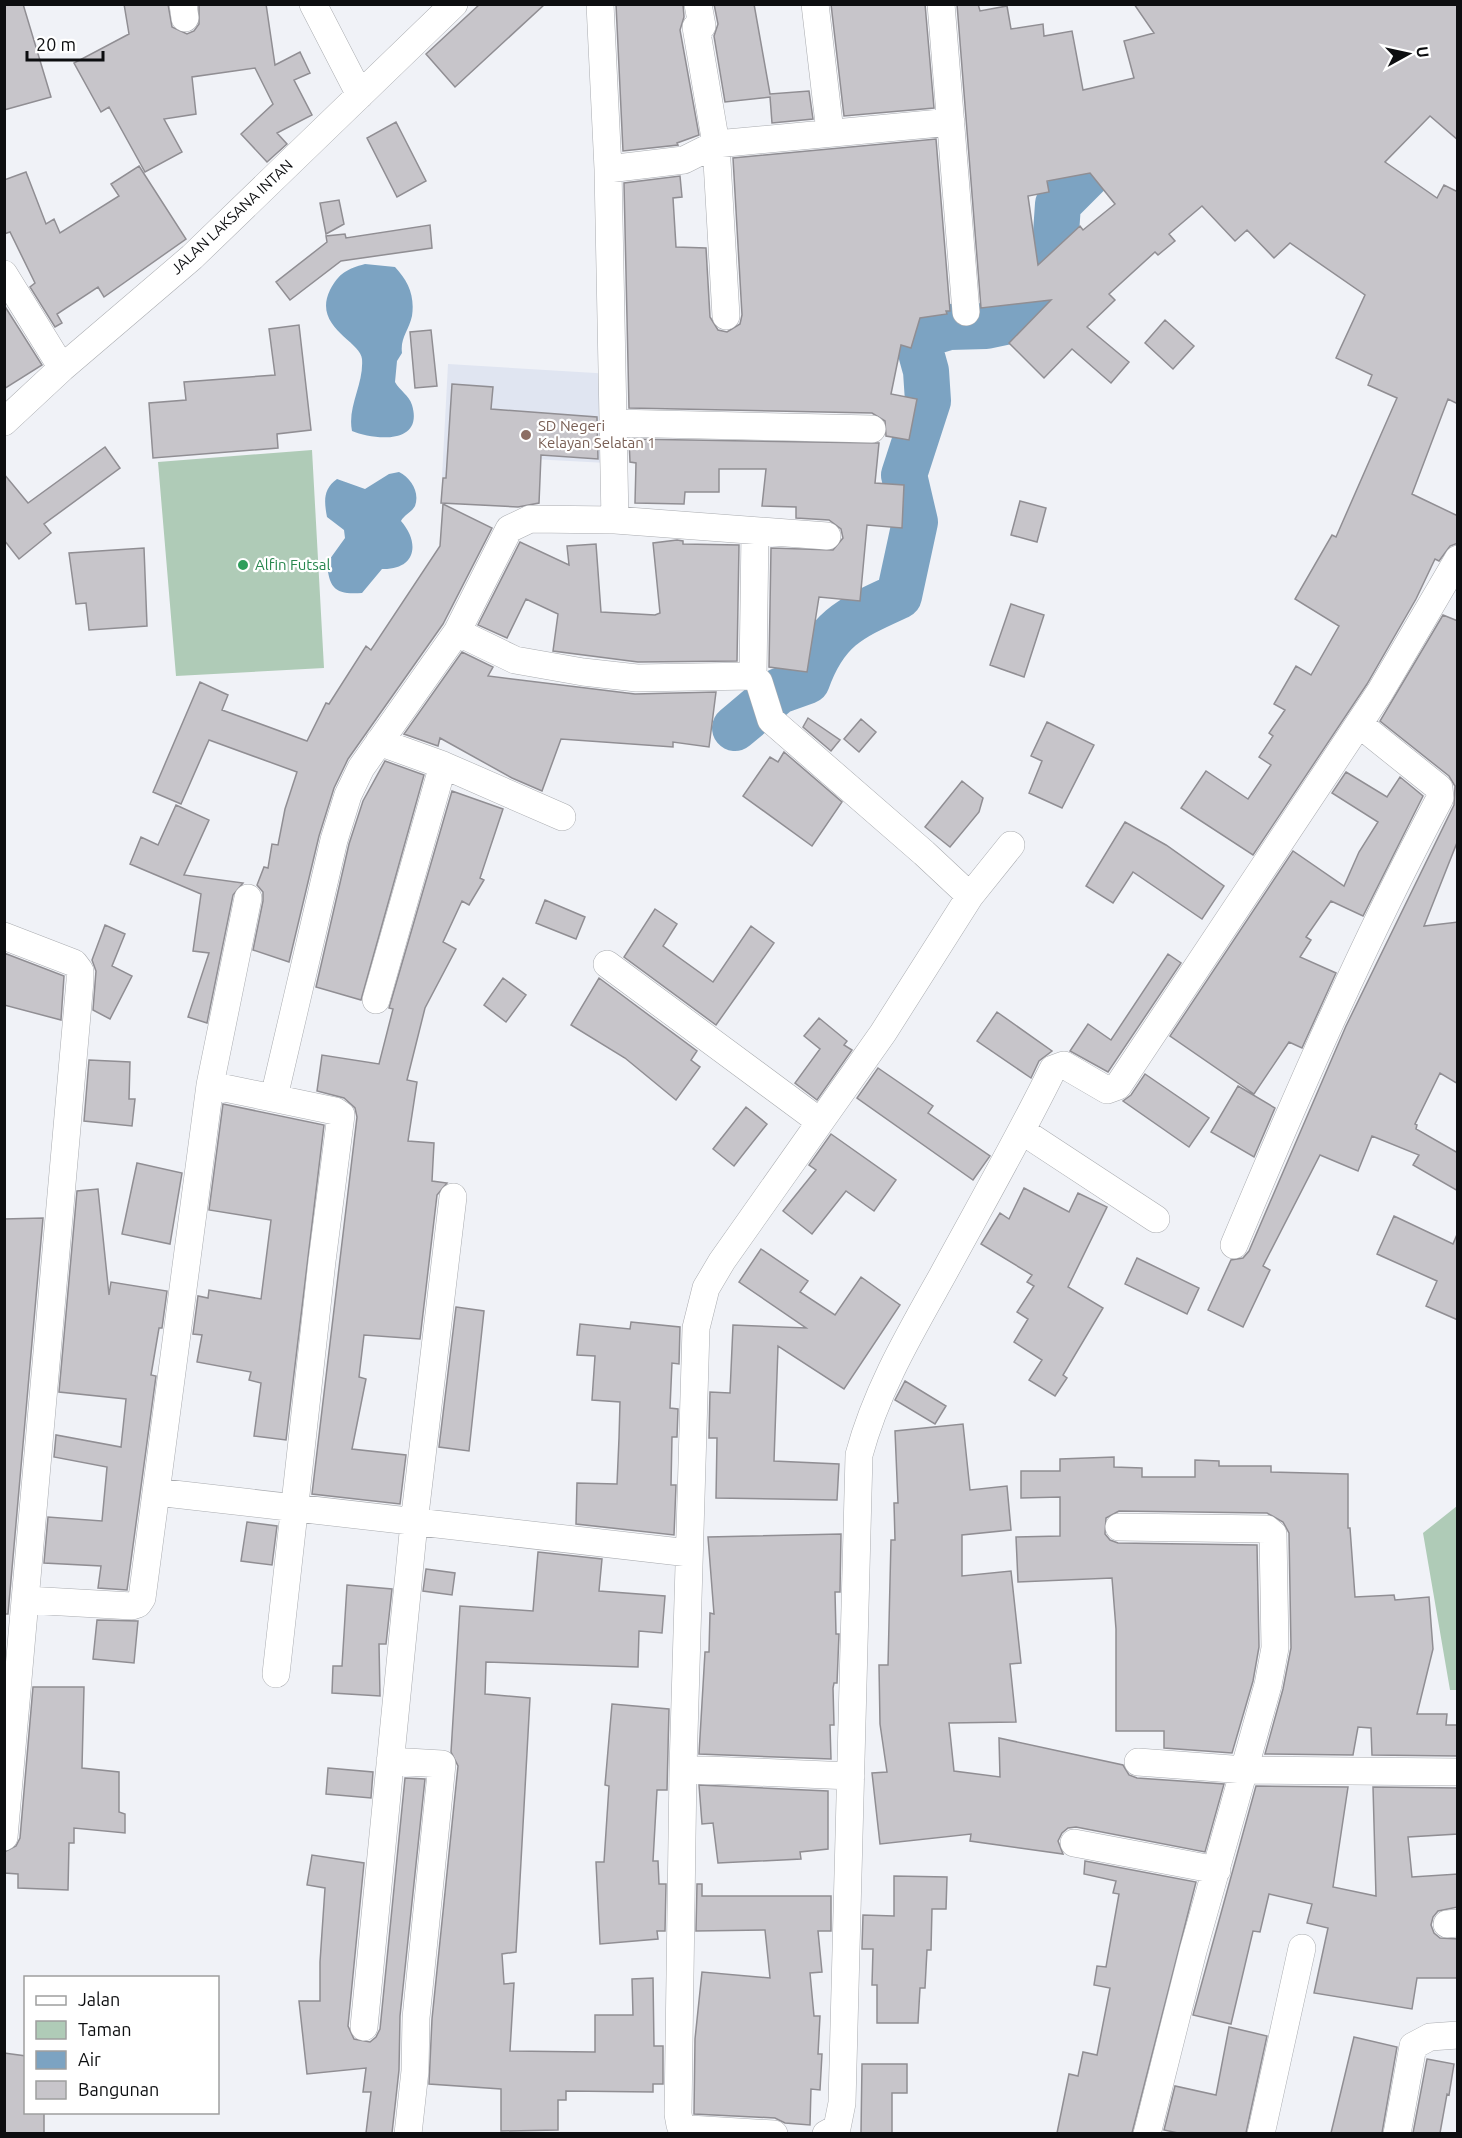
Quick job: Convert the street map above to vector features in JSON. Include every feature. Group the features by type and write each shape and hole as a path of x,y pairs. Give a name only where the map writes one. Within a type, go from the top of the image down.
{"street":[{"path":"313,4 360,95"},
{"name":"JALAN LAKSANA INTAN","path":"4,422 192,257 454,4"},
{"path":"600,4 608,170 615,520"},
{"path":"698,4 702,26 696,27 716,144 726,315"},
{"path":"815,4 830,132"},
{"path":"940,4 966,312"},
{"path":"608,170 684,160 716,144 951,122"},
{"path":"4,274 63,368"},
{"path":"614,423 872,429"},
{"path":"274,1097 334,840 348,795 361,768 457,632 509,529 530,519 615,520 827,536"},
{"path":"755,531 756,680 767,713 783,732 924,853 970,897"},
{"path":"826,2133 837,2128 842,2103 858,1465 868,1421 896,1359 1022,1131 1053,1069 1058,1066 1070,1066 1107,1090 1118,1086 1380,692 1458,559"},
{"path":"457,632 515,660 583,672 637,678 756,680"},
{"path":"1234,1245 1315,1052 1387,897 1440,798 1440,788 1359,724"},
{"path":"379,742 443,765 562,816"},
{"path":"375,1000 443,765"},
{"path":"774,2133 673,2129 678,2114 683,1769 696,1328 706,1288 722,1261 883,1033 970,897 1011,845"},
{"path":"27,1600 138,1604 144,1591 210,1085 248,898"},
{"path":"4,936 74,963 80,970 27,1600 4,1837"},
{"path":"607,964 819,1121"},
{"path":"210,1085 274,1097 335,1111 341,1115 322,1261 276,1674"},
{"path":"1022,1131 1156,1219"},
{"path":"364,2027 414,1523 453,1197"},
{"path":"156,1492 295,1510 689,1553"},
{"path":"1119,1527 1267,1529 1273,1534 1275,1648 1268,1685 1169,2042 1147,2133"},
{"path":"390,1761 442,1764 416,2018 415,2071 408,2133"},
{"path":"1138,1762 1245,1770 1458,1772"},
{"path":"683,1769 851,1776"},
{"path":"1074,1842 1217,1870"},
{"path":"1260,2133 1302,1948"},
{"path":"1397,2133 1413,2046 1430,2037 1458,2035"}],"shaded area":[{"name":"SD Negeri Kelayan Selatan 1","path":"448,364 612,374 607,463 492,457 491,479 442,477"}],"green space":[{"name":"Alfin Futsal","path":"312,450 324,668 176,676 158,462"},
{"path":"1457,1506 1458,1690 1450,1690 1423,1533"}],"water":[{"path":"365,264 395,267 407,283 411,295 412,316 403,338 402,353 397,361 395,382 411,402 414,418 411,427 395,436 372,436 352,431 352,413 361,377 362,359 360,352 339,332 327,314 326,303 337,279 348,270"},
{"path":"399,472 411,482 416,496 415,506 401,521 411,538 411,554 402,565 382,569 362,593 340,591 332,584 327,563 345,538 344,530 327,517 325,501 327,491 337,479 365,489 389,474"}],"building":[{"path":"4,4 23,4 51,97 4,110"},
{"path":"124,4 168,4 172,27 187,34 194,31 199,24 199,4 266,4 275,65 300,52 310,73 294,80 312,115 277,133 287,144 267,162 241,134 273,104 255,68 192,77 196,114 164,119 182,152 145,172 109,107 101,112 74,63 129,34"},
{"path":"480,4 545,4 455,87 426,54"},
{"path":"616,4 683,4 684,17 680,30 699,135 677,143 678,145 623,151"},
{"path":"714,4 754,4 770,94 809,91 813,119 772,123 770,97 725,102 714,36 718,24"},
{"path":"831,4 925,4 934,108 844,116"},
{"path":"957,4 978,4 980,11 1007,6 1011,29 1043,24 1044,36 1072,31 1083,90 1134,78 1124,41 1154,33 1134,4 1458,4 1458,140 1430,116 1385,162 1437,198 1444,185 1458,192 1458,404 1448,399 1412,494 1458,516 1458,543 1450,546 1439,561 1435,559 1416,599 1367,684 1253,855 1181,808 1206,771 1248,799 1271,765 1259,757 1273,736 1269,733 1285,710 1274,704 1296,666 1311,675 1339,626 1295,599 1332,535 1336,537 1397,398 1368,385 1372,375 1336,358 1365,295 1290,243 1274,258 1247,230 1235,241 1202,206 1169,234 1175,241 1158,255 1155,252 1109,294 1115,300 1087,327 1129,362 1111,383 1072,349 1044,378 1009,343 1051,300 981,308","holes":["1090,173 1115,204 1083,230 1080,226 1038,265 1028,196 1049,192 1047,181"]},
{"path":"396,122 426,181 397,197 367,138"},
{"path":"936,139 950,311 946,311 947,314 920,318 911,348 901,345 891,394 917,399 909,440 886,436 885,421 872,413 629,408 624,183 680,176 682,197 673,198 676,247 706,248 710,317 718,330 727,332 740,324 742,315 733,158"},
{"path":"139,166 186,239 104,297 98,287 57,314 62,323 55,327 30,287 35,283 10,232 4,234 4,180 26,172 46,224 54,219 60,233 119,196 111,184"},
{"path":"339,200 344,224 326,234 320,203"},
{"path":"430,225 432,248 341,261 290,300 276,282 327,242 326,236 345,234 346,238"},
{"path":"4,305 42,365 4,389"},
{"path":"1165,320 1194,346 1173,369 1145,343"},
{"path":"299,325 311,430 277,434 278,448 153,458 149,403 186,400 184,382 275,375 269,329"},
{"path":"431,330 437,386 415,388 410,332"},
{"path":"452,384 493,387 491,409 597,417 598,459 541,455 539,503 518,507 441,503 443,478 446,478"},
{"path":"629,439 879,443 875,483 904,485 902,528 867,525 860,601 819,597 807,672 769,667 771,548 833,550 843,538 841,529 829,520 796,518 796,507 762,506 766,469 719,469 719,492 685,492 684,504 635,503 636,463 630,462"},
{"path":"105,447 120,468 44,524 51,533 19,559 4,540 4,474 28,503"},
{"path":"1020,501 1046,508 1037,542 1011,535"},
{"path":"443,504 492,528 443,624 348,759 334,788 319,836 289,962 253,950 263,901 263,892 257,885 264,867 268,868 272,844 278,845 285,809 297,772 209,740 181,804 153,792 200,682 228,695 222,710 307,741 326,703 329,704 366,646 371,650 440,546"},
{"path":"683,541 683,544 739,545 737,661 638,662 553,651 558,614 526,599 507,638 478,625 520,542 569,565 567,546 596,544 601,612 655,615 660,613 653,543"},
{"path":"144,548 147,626 89,630 86,603 76,604 69,553"},
{"path":"1011,604 1044,615 1024,677 990,665"},
{"path":"1443,615 1458,621 1458,840 1424,926 1458,922 1458,1084 1440,1073 1415,1124 1416,1129 1458,1153 1458,1191 1413,1165 1419,1155 1372,1136 1358,1171 1320,1155 1263,1266 1270,1270 1243,1327 1208,1310 1231,1260 1243,1258 1249,1251 1346,1026 1454,805 1455,786 1449,776 1380,721"},
{"path":"462,652 493,667 488,676 635,694 716,692 709,747 673,742 673,747 561,739 542,791 512,778 440,738 438,746 404,734"},
{"path":"808,718 840,740 831,751 803,727"},
{"path":"861,719 876,732 859,752 844,739"},
{"path":"1047,722 1094,745 1062,808 1029,793 1042,761 1031,756"},
{"path":"784,752 842,802 812,846 743,796 770,757 778,762"},
{"path":"385,761 424,775 361,1000 316,987 349,844 363,801"},
{"path":"1346,772 1387,797 1400,777 1423,796 1363,916 1331,901 1306,937 1311,940 1300,957 1336,973 1302,1048 1289,1042 1254,1094 1170,1036 1293,851 1344,886 1359,852 1378,822 1332,793"},
{"path":"962,781 983,798 979,812 950,847 925,827"},
{"path":"452,791 503,809 480,878 484,880 469,905 462,901 443,942 456,949 425,1008 407,1080 417,1082 408,1141 434,1143 432,1181 447,1183 437,1195 420,1339 364,1335 359,1377 366,1379 352,1449 406,1455 400,1504 312,1494 357,1117 355,1108 344,1098 317,1091 322,1055 379,1064 393,1009 389,1008"},
{"path":"176,805 209,820 184,875 243,883 233,895 207,1023 188,1017 209,953 193,951 201,894 130,864 141,837 158,845"},
{"path":"1125,822 1166,845 1224,886 1202,919 1133,872 1113,903 1086,886"},
{"path":"545,900 585,917 576,939 536,923"},
{"path":"655,909 677,924 663,946 713,982 751,926 774,943 716,1025 624,957"},
{"path":"105,925 125,934 112,966 132,976 110,1019 93,1010 96,971 92,960"},
{"path":"4,953 64,976 61,1020 4,1005"},
{"path":"1168,954 1181,963 1108,1072 1070,1051 1088,1024 1111,1040"},
{"path":"503,978 526,995 506,1022 484,1005"},
{"path":"599,978 697,1051 691,1060 700,1067 676,1100 625,1058 571,1025"},
{"path":"997,1012 1052,1051 1039,1061 1031,1078 977,1041"},
{"path":"819,1018 847,1041 844,1045 852,1050 817,1100 795,1083 820,1049 804,1036"},
{"path":"89,1060 130,1062 129,1099 135,1099 132,1126 84,1121"},
{"path":"878,1068 933,1106 928,1113 990,1156 973,1180 857,1098"},
{"path":"1145,1074 1209,1118 1189,1147 1123,1101 1131,1095"},
{"path":"1238,1086 1275,1108 1254,1157 1211,1132"},
{"path":"223,1104 324,1125 286,1440 254,1436 261,1383 249,1380 251,1372 197,1362 202,1335 193,1334 198,1296 208,1298 209,1290 261,1299 271,1220 209,1210"},
{"path":"746,1107 767,1124 734,1166 713,1149"},
{"path":"831,1134 896,1180 874,1211 846,1191 812,1234 783,1211 816,1170 809,1165"},
{"path":"137,1163 182,1173 170,1244 122,1234"},
{"path":"1024,1188 1069,1212 1078,1193 1107,1207 1068,1287 1103,1308 1063,1375 1067,1378 1055,1396 1029,1380 1042,1360 1014,1342 1028,1319 1017,1312 1034,1286 1027,1282 1032,1275 981,1244 1000,1213 1009,1219"},
{"path":"98,1189 109,1295 111,1282 167,1291 162,1328 159,1328 151,1375 156,1376 127,1590 98,1588 101,1566 44,1563 48,1517 102,1521 107,1467 54,1457 56,1435 121,1447 126,1399 59,1392 77,1191"},
{"path":"1394,1216 1453,1244 1458,1232 1458,1320 1426,1306 1437,1281 1377,1254"},
{"path":"43,1218 8,1614 4,1614 4,1219"},
{"path":"761,1249 808,1281 800,1292 835,1315 861,1277 900,1305 844,1389 778,1346 774,1461 839,1464 837,1500 716,1498 717,1438 709,1438 710,1392 730,1393 733,1325 806,1328 739,1282"},
{"path":"1137,1258 1199,1288 1187,1314 1125,1284"},
{"path":"456,1307 484,1311 469,1451 439,1447"},
{"path":"631,1322 680,1327 679,1364 672,1363 670,1408 678,1409 677,1437 672,1437 671,1485 676,1485 674,1535 576,1524 577,1483 617,1484 620,1402 592,1400 595,1356 577,1355 580,1324 630,1329"},
{"path":"905,1381 946,1406 935,1424 895,1400"},
{"path":"963,1424 970,1490 1007,1486 1011,1530 962,1535 962,1576 1011,1571 1021,1663 1010,1664 1016,1722 949,1723 954,1771 1000,1777 999,1738 1123,1765 1129,1775 1137,1778 1224,1784 1205,1852 1076,1827 1068,1828 1058,1841 1063,1854 970,1841 971,1834 880,1844 872,1773 887,1772 880,1724 879,1665 888,1665 891,1540 895,1540 894,1503 898,1503 895,1431"},
{"path":"1114,1457 1114,1467 1142,1468 1142,1477 1195,1477 1195,1460 1219,1461 1219,1466 1271,1466 1271,1472 1348,1474 1348,1528 1350,1528 1355,1597 1394,1595 1395,1600 1429,1597 1433,1649 1417,1714 1447,1714 1446,1725 1458,1725 1458,1756 1372,1755 1371,1728 1358,1727 1353,1755 1265,1754 1283,1689 1291,1648 1289,1533 1283,1522 1267,1513 1119,1511 1106,1518 1105,1534 1110,1540 1118,1543 1257,1545 1259,1647 1253,1681 1232,1753 1164,1748 1164,1731 1116,1731 1116,1629 1112,1578 1018,1582 1016,1537 1060,1536 1060,1497 1021,1498 1021,1471 1060,1471 1060,1459"},
{"path":"247,1522 277,1526 272,1565 241,1561"},
{"path":"841,1534 840,1592 835,1592 836,1634 839,1634 837,1683 834,1683 833,1688 834,1725 830,1725 831,1759 699,1754 705,1652 709,1652 710,1613 714,1614 708,1537"},
{"path":"538,1552 602,1559 599,1591 665,1596 662,1633 639,1631 638,1667 486,1662 485,1694 530,1698 516,1952 502,1954 504,1984 514,1983 510,2051 595,2052 595,2015 633,2015 632,1979 653,1978 654,2046 663,2046 663,2084 653,2084 653,2092 566,2091 566,2100 558,2100 558,2130 501,2131 501,2089 429,2084 432,2019 458,1766 451,1752 460,1606 533,1611"},
{"path":"426,1569 455,1573 452,1595 423,1591"},
{"path":"347,1585 392,1589 386,1644 379,1644 380,1696 332,1693 333,1666 342,1666"},
{"path":"97,1620 138,1621 134,1663 93,1659"},
{"path":"33,1687 84,1687 82,1768 119,1772 119,1812 125,1814 125,1833 74,1828 74,1843 69,1843 68,1890 18,1888 18,1874 4,1873 4,1852 16,1846 20,1838"},
{"path":"612,1704 669,1709 667,1790 657,1790 653,1861 658,1861 659,1884 666,1884 665,1931 657,1931 658,1939 600,1944 596,1862 604,1862 609,1786 605,1785"},
{"path":"328,1768 373,1772 371,1798 326,1794"},
{"path":"405,1778 425,1779 400,2016 399,2070 392,2133 366,2133 371,2092 363,2092 366,2068 307,2074 299,2001 320,2001 325,1888 307,1885 312,1855 364,1863 348,2026 354,2039 370,2042 380,2029"},
{"path":"699,1785 828,1791 828,1849 800,1852 801,1859 718,1863 713,1823 702,1824"},
{"path":"1256,1786 1348,1787 1333,1887 1376,1896 1373,1787 1458,1788 1458,1834 1408,1837 1412,1877 1458,1874 1458,1907 1438,1911 1431,1925 1434,1933 1440,1938 1458,1939 1458,1978 1417,1978 1412,2009 1314,1993 1328,1928 1307,1923 1312,1904 1269,1894 1260,1932 1253,1931 1231,2024 1193,2015"},
{"path":"1085,1861 1196,1882 1132,2133 1057,2133 1069,2074 1078,2076 1083,2052 1097,2055 1110,1988 1094,1985 1097,1966 1106,1967 1119,1894 1113,1893 1116,1881 1084,1874"},
{"path":"894,1876 947,1877 946,1909 932,1909 931,1950 927,1950 925,1988 920,1988 918,2023 877,2023 877,1985 872,1985 873,1949 862,1949 863,1915 894,1916"},
{"path":"697,1884 702,1884 702,1896 831,1896 831,1931 818,1931 822,1972 810,1973 814,2016 820,2016 818,2054 822,2054 820,2090 811,2089 810,2125 785,2123 775,2118 694,2114 695,2039 702,1972 770,1978 765,1930 696,1931"},
{"path":"1229,2027 1267,2036 1246,2133 1178,2133 1164,2130 1175,2086 1216,2095"},
{"path":"1354,2037 1397,2047 1382,2133 1331,2133"},
{"path":"4,2053 24,2056 24,2114 44,2114 44,2133 4,2133"},
{"path":"1427,2059 1454,2064 1449,2095 1447,2094 1440,2133 1413,2133"},
{"path":"862,2064 907,2064 907,2093 892,2093 892,2133 861,2133"}],"waterway":[{"path":"735,728 779,691 807,681 823,648 842,627 867,611 899,596 915,522 904,475 928,401 926,371 918,342 929,333 949,327 986,326 1058,311 1073,294 1071,275 1055,248 1058,204 1090,172 1141,137"}],"place":[{"name":"SD Negeri Kelayan Selatan 1","path":"526,435"},
{"name":"Alfin Futsal","path":"243,565"}]}
